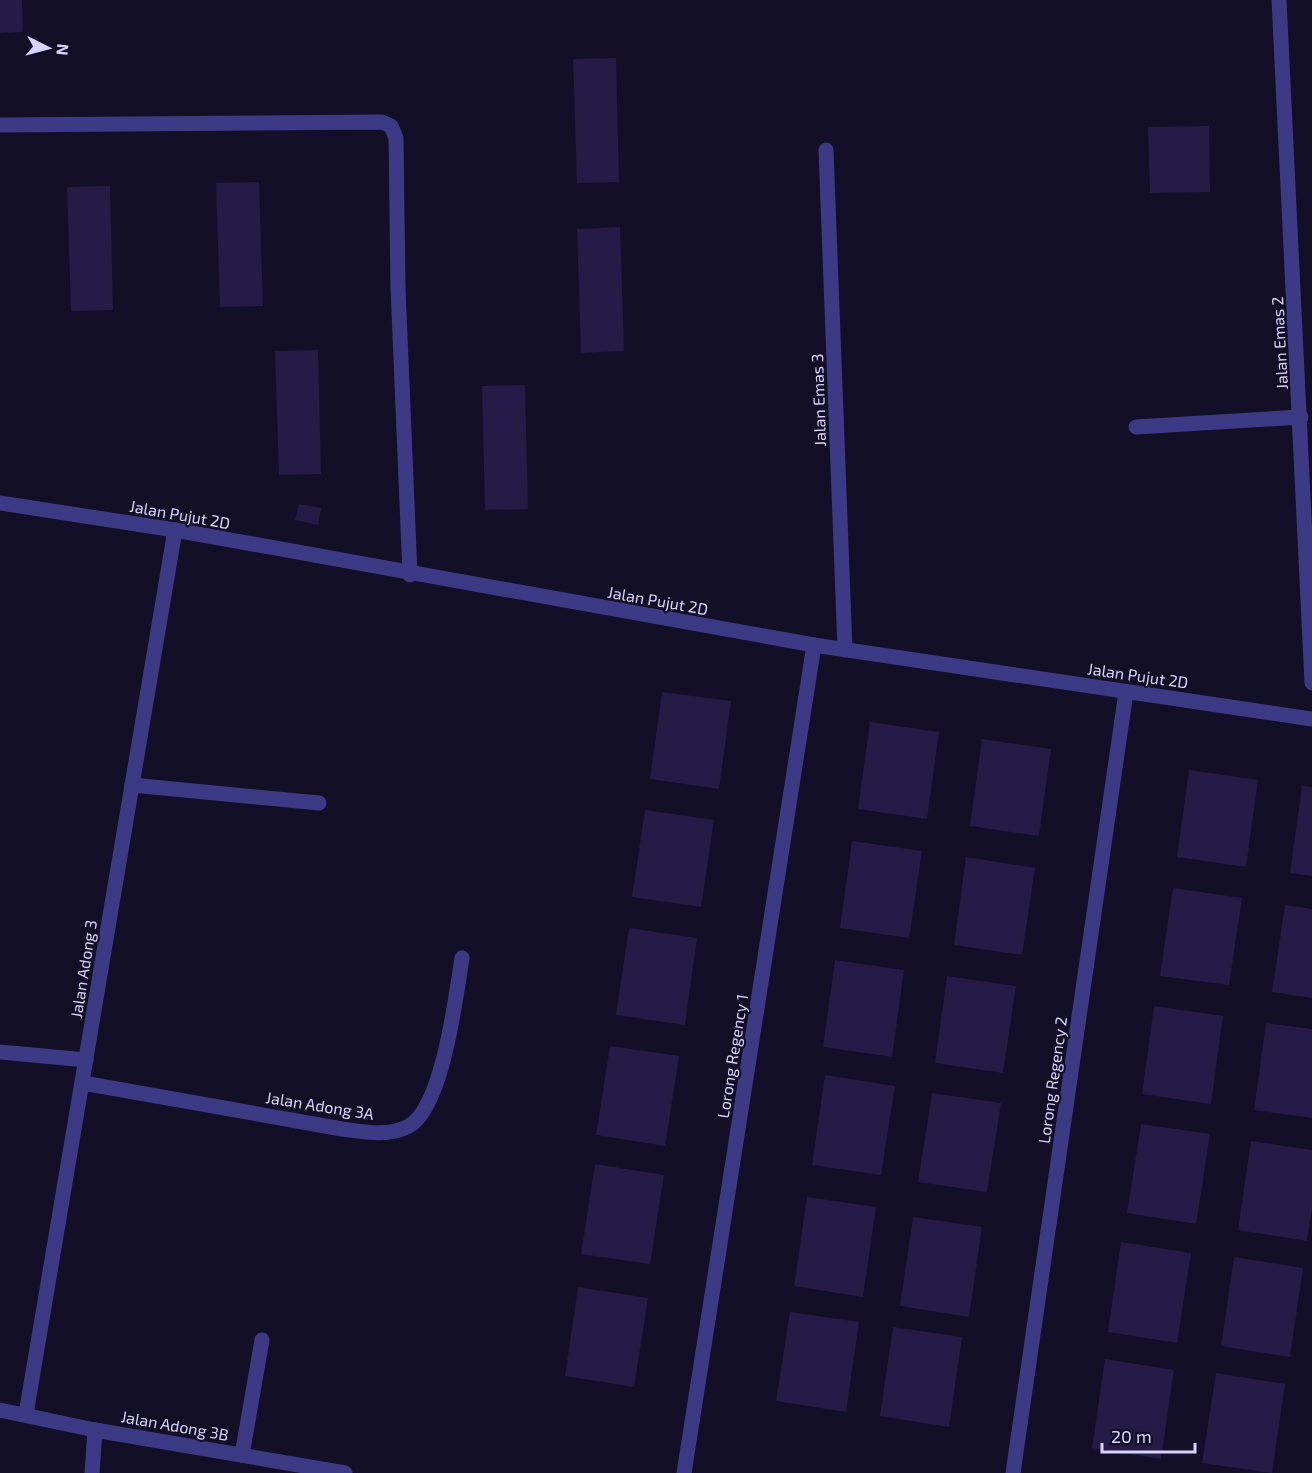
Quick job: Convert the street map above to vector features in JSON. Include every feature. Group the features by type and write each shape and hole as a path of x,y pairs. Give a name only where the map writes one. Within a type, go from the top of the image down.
{"street":[{"name":"Jalan Emas 2","path":"1280,0 1312,683"},
{"path":"0,125 292,121 382,122 391,126 396,138 398,288 410,574"},
{"name":"Jalan Emas 3","path":"826,150 845,650"},
{"path":"1136,427 1301,417"},
{"name":"Jalan Pujut 2D","path":"0,502 175,530 814,645 1312,719"},
{"name":"Jalan Adong 3","path":"26,1414 175,530"},
{"name":"Lorong Regency 1","path":"684,1473 814,645"},
{"name":"Lorong Regency 2","path":"1013,1473 1126,692"},
{"path":"132,785 319,803"},
{"name":"Jalan Adong 3A","path":"83,1083 342,1129 374,1133 399,1130 412,1125 429,1100 447,1048 462,958"},
{"path":"0,1052 86,1060"},
{"path":"242,1455 262,1340"},
{"name":"Jalan Adong 3B","path":"0,1410 95,1430 242,1455 292,1468 345,1473"},
{"path":"92,1473 95,1430"}],"building":[{"path":"0,0 22,0 23,32 0,33"},
{"path":"616,58 619,182 577,183 573,59"},
{"path":"1209,126 1210,192 1150,193 1148,127"},
{"path":"259,182 263,306 220,307 216,183"},
{"path":"110,186 113,310 71,311 67,187"},
{"path":"620,227 624,351 581,353 577,229"},
{"path":"318,350 321,474 279,475 275,351"},
{"path":"525,385 528,509 485,510 482,386"},
{"path":"299,504 321,508 318,525 295,520"},
{"path":"662,692 731,701 719,789 650,779"},
{"path":"870,722 939,732 927,819 858,809"},
{"path":"982,739 1051,749 1039,836 970,826"},
{"path":"1189,770 1258,780 1246,867 1177,857"},
{"path":"1302,786 1312,787 1312,876 1290,873"},
{"path":"645,810 714,820 701,907 632,897"},
{"path":"852,841 922,851 909,938 840,928"},
{"path":"966,857 1035,868 1022,955 954,945"},
{"path":"1173,888 1242,898 1229,985 1160,976"},
{"path":"1285,905 1312,909 1312,998 1272,992"},
{"path":"629,928 697,938 685,1025 616,1015"},
{"path":"835,960 904,970 892,1057 823,1047"},
{"path":"947,976 1016,986 1003,1073 935,1063"},
{"path":"1154,1006 1223,1016 1211,1104 1142,1094"},
{"path":"1266,1023 1312,1029 1312,1118 1254,1110"},
{"path":"610,1046 679,1056 665,1146 596,1135"},
{"path":"825,1075 895,1086 881,1175 812,1165"},
{"path":"932,1093 1001,1103 987,1192 918,1182"},
{"path":"1141,1124 1210,1134 1196,1224 1127,1213"},
{"path":"1251,1141 1312,1150 1312,1207 1307,1241 1238,1230"},
{"path":"595,1164 664,1175 650,1264 581,1254"},
{"path":"807,1197 876,1207 863,1297 794,1286"},
{"path":"913,1217 982,1227 969,1317 900,1306"},
{"path":"1121,1242 1191,1253 1177,1343 1108,1332"},
{"path":"1234,1257 1303,1268 1290,1357 1221,1346"},
{"path":"578,1287 648,1298 634,1387 565,1376"},
{"path":"790,1312 859,1322 846,1412 776,1401"},
{"path":"893,1327 962,1337 949,1427 880,1416"},
{"path":"1105,1359 1174,1370 1161,1459 1092,1448"},
{"path":"1216,1373 1285,1384 1272,1473 1202,1463"}]}
